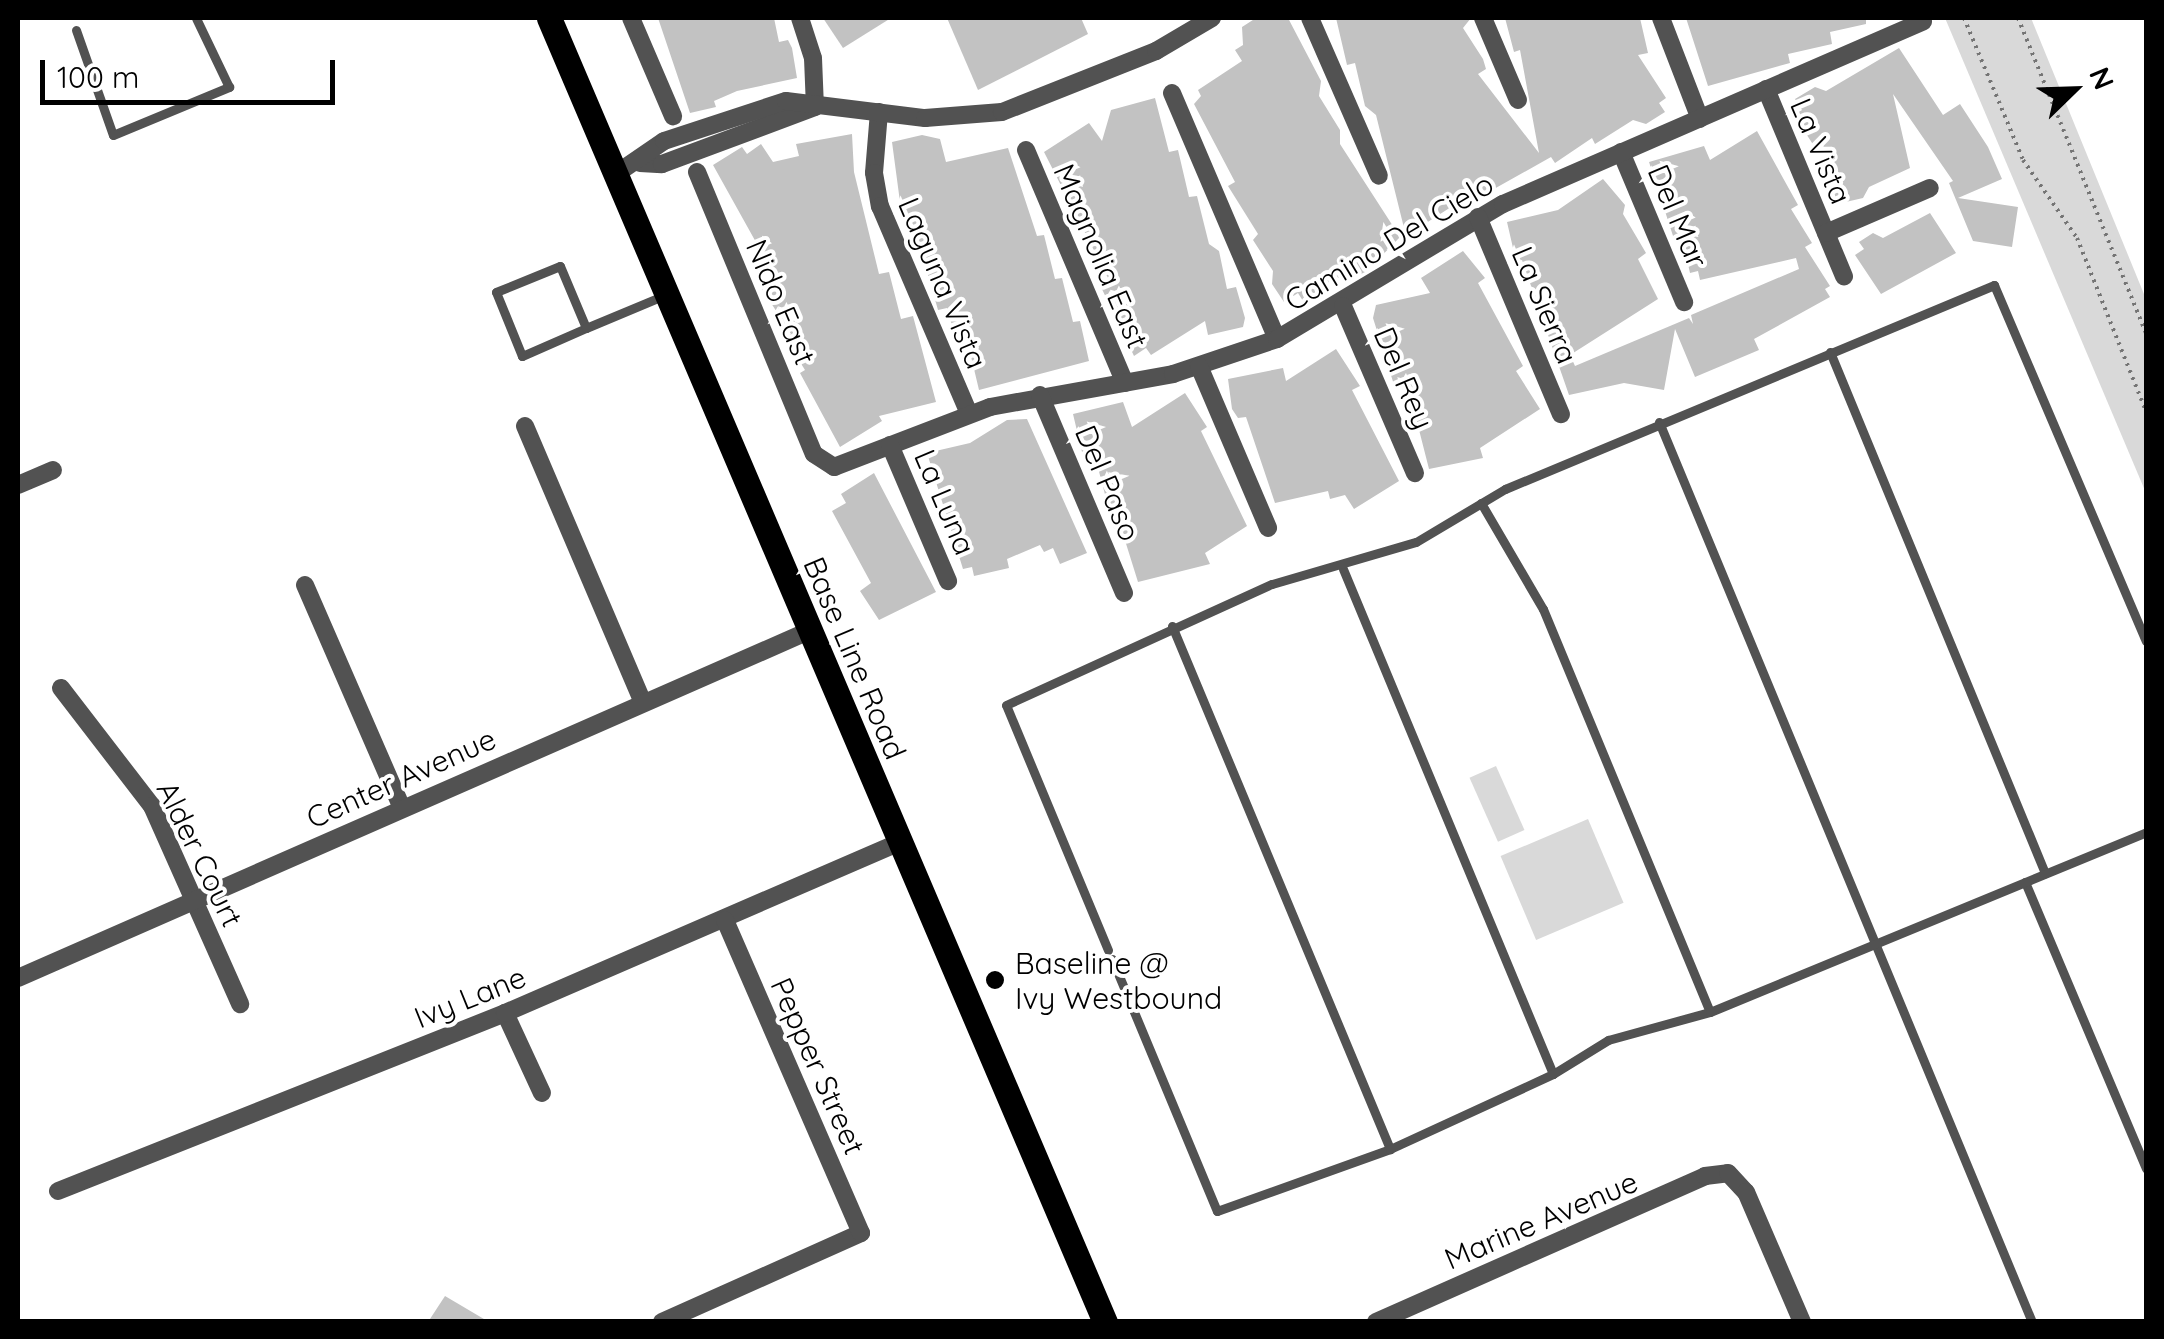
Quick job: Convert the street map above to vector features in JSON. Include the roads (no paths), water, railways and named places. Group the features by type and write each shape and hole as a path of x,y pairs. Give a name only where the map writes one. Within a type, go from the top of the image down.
{"main road":[{"name":"Base Line Road","path":"550,18 628,168 667,294 1105,1322"}],"street":[{"path":"630,18 673,116"},
{"path":"800,18 813,58 815,107"},
{"path":"628,168 656,146 742,111 786,101 942,119 1020,107 1156,51 1212,18"},
{"path":"1310,18 1379,176"},
{"path":"1483,18 1518,100"},
{"path":"1661,18 1700,119"},
{"name":"Camino Del Cielo","path":"814,454 834,468 968,414 1040,395 1125,383 1200,366 1277,339 1343,306 1478,217 1923,21"},
{"name":"La Vista","path":"1766,90 1844,276"},
{"path":"1172,93 1277,339"},
{"path":"628,168 662,164 815,107"},
{"name":"Laguna Vista","path":"879,112 874,173 880,206 968,414"},
{"name":"Magnolia East","path":"1026,150 1125,383"},
{"name":"Del Mar","path":"1621,152 1684,302"},
{"name":"Nido East","path":"696,172 814,454"},
{"name":"La Vista","path":"1826,233 1930,188"},
{"name":"La Sierra","path":"1478,217 1562,414"},
{"name":"Del Rey","path":"1343,306 1415,473"},
{"path":"1200,366 1268,528"},
{"name":"Del Paso","path":"1040,395 1124,593"},
{"path":"525,426 642,702"},
{"name":"La Luna","path":"890,445 948,580"},
{"path":"18,486 53,470"},
{"path":"306,585 402,808"},
{"name":"Center Avenue","path":"18,978 808,631"},
{"name":"Alder Court","path":"62,688 152,806 240,1004"},
{"name":"Ivy Lane","path":"58,1191 505,1013 898,843"},
{"name":"Pepper Street","path":"662,1322 861,1233 724,920"},
{"path":"505,1013 542,1094"},
{"name":"Marine Avenue","path":"1376,1322 1705,1176 1728,1174 1746,1192 1802,1322"}],"lane":[{"path":"76,30 114,135 229,88 196,18"},
{"path":"586,328 560,266 496,292 522,356 667,294"},
{"path":"2146,641 1994,285 1659,422 1481,502 1416,542 1343,568 1272,584 1172,626 1006,706 1217,1211 1390,1149 1553,1074 1608,1040 1710,1012 2146,832"},
{"path":"1830,352 2045,873"},
{"path":"1659,422 2032,1322"},
{"path":"1481,502 1543,610 1710,1012"},
{"path":"1343,568 1553,1074"},
{"path":"1172,626 1390,1149"},
{"path":"2024,882 2146,1168"}],"place":[{"name":"Baseline @ Ivy Westbound","path":"995,980"}]}
